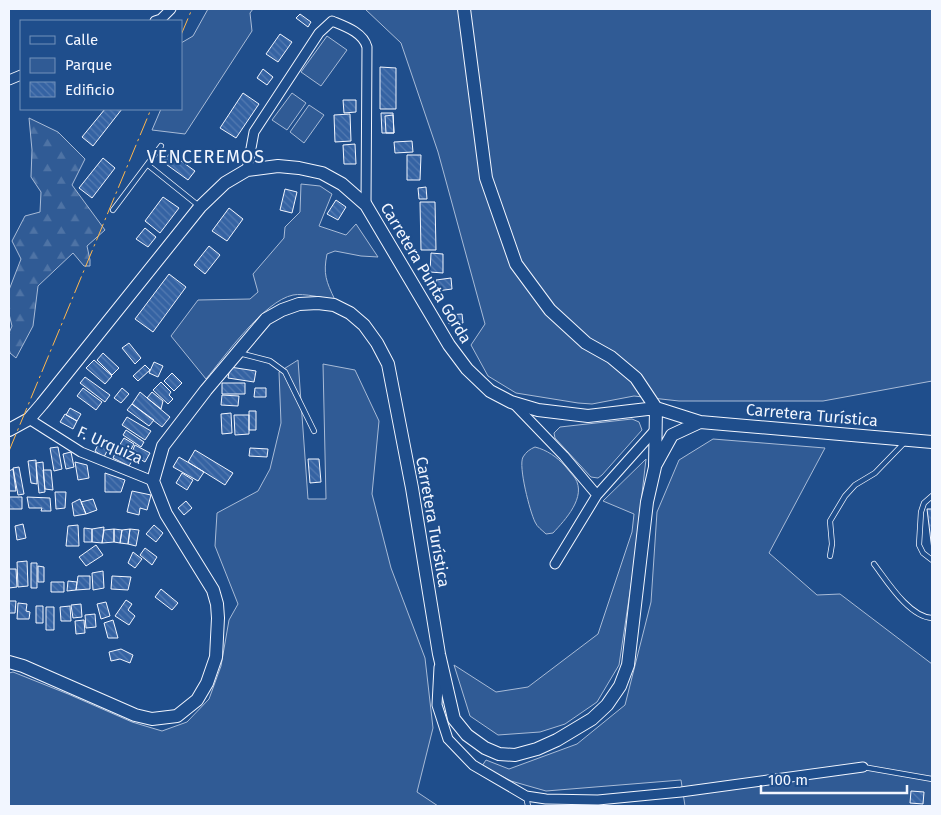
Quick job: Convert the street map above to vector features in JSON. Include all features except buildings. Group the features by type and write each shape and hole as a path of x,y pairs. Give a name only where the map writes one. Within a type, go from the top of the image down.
{"main road":[{"path":"464,9 486,178 516,264 550,310 586,343 611,357 636,378 656,408"},
{"name":"Carretera Punta Gorda","path":"9,430 29,419 111,320 200,207 225,183 247,170 278,166 322,173 342,184 366,206 449,345 467,369 490,391 512,402 538,410 588,416 656,408"},
{"name":"Carretera Turística","path":"153,481 163,446 206,390 266,319 282,310 299,304 318,303 334,305 350,313 364,324 388,364 412,488 439,654 454,719 467,736 485,748 499,754 515,755 537,749 557,740 592,719 607,705 620,686 628,665 647,502 655,467 656,408 700,422 932,442"},
{"path":"655,467 672,435 700,422"},
{"path":"9,662 23,666 135,715 152,719 177,716 197,700 216,657 217,604 212,590 166,514 153,481"}],"street":[{"path":"158,20 171,9"},
{"path":"247,170 254,132 319,33 332,21 350,28 365,40 367,46 366,206"},
{"path":"512,402 564,456 597,496"},
{"name":"F. Urquiza","path":"29,419 80,452 153,481"},
{"path":"555,564 597,496 655,430"},
{"path":"439,654 437,705 448,738 473,765 526,796 546,799 598,800 682,792 863,767"}],"lane":[{"path":"113,210 161,146"},
{"path":"148,165 200,207"},
{"path":"237,353 270,360 285,372 314,431"},
{"path":"830,556 832,544 830,522 844,496 856,485 875,473 907,439"},
{"path":"932,496 924,503 921,512 919,545 923,553 932,560"},
{"path":"874,564 895,592 912,609 924,617 932,618"},
{"path":"863,767 932,779"},
{"path":"526,796 528,806"}],"green space":[{"path":"208,9 253,9 250,13 252,31 185,134 152,130 161,110 182,110 182,42 193,36"},
{"path":"365,9 932,9 932,381 823,401 679,401 634,396 592,404 516,393 488,376 471,345 485,324 438,152 401,43"},
{"path":"327,36 347,50 321,86 301,72"},
{"path":"292,93 306,103 287,130 272,120"},
{"path":"309,105 324,115 304,143 290,132"},
{"path":"29,118 58,132 85,159 72,185 105,230 87,246 90,266 84,266 73,253 38,286 33,326 16,358 10,353 9,348 9,333 12,326 9,314 9,290 21,259 12,241 25,216 40,212 41,192 31,177 32,150"},
{"path":"301,184 320,186 332,194 319,226 346,235 356,224 378,257 335,251 327,254 326,277 335,300 298,295 282,299 258,318 206,379 171,336 198,300 250,299 258,292 253,274 284,238 285,227 300,212"},
{"path":"298,360 308,499 326,499 323,364 355,370 379,421 372,494 391,568 425,658 433,728 417,792 438,806 9,806 9,673 13,672 132,722 162,731 187,722 209,699 221,666 229,620 238,604 215,546 217,513 258,491 270,469 281,423 279,372"},
{"path":"632,419 639,422 642,430 598,478 591,477 555,438 554,433 560,427"},
{"path":"713,439 825,448 769,553 817,595 840,594 932,664 932,806 685,806 681,780 546,791 511,781 482,766 486,760 509,769 577,744 625,705 651,602 657,512 679,460"},
{"path":"535,447 548,452 559,460 575,478 578,485 578,493 573,508 553,533 546,534 536,524 525,489 522,470 523,457"},
{"path":"646,459 633,572 619,665 597,702 565,724 540,732 498,735 470,716 454,665 496,692 528,687 598,634 632,532 634,514 603,501"}],"power":[{"path":"182,33 192,9"},
{"path":"9,451 151,110"}],"district":[{"name":"VENCEREMOS","path":"206,157"}]}
